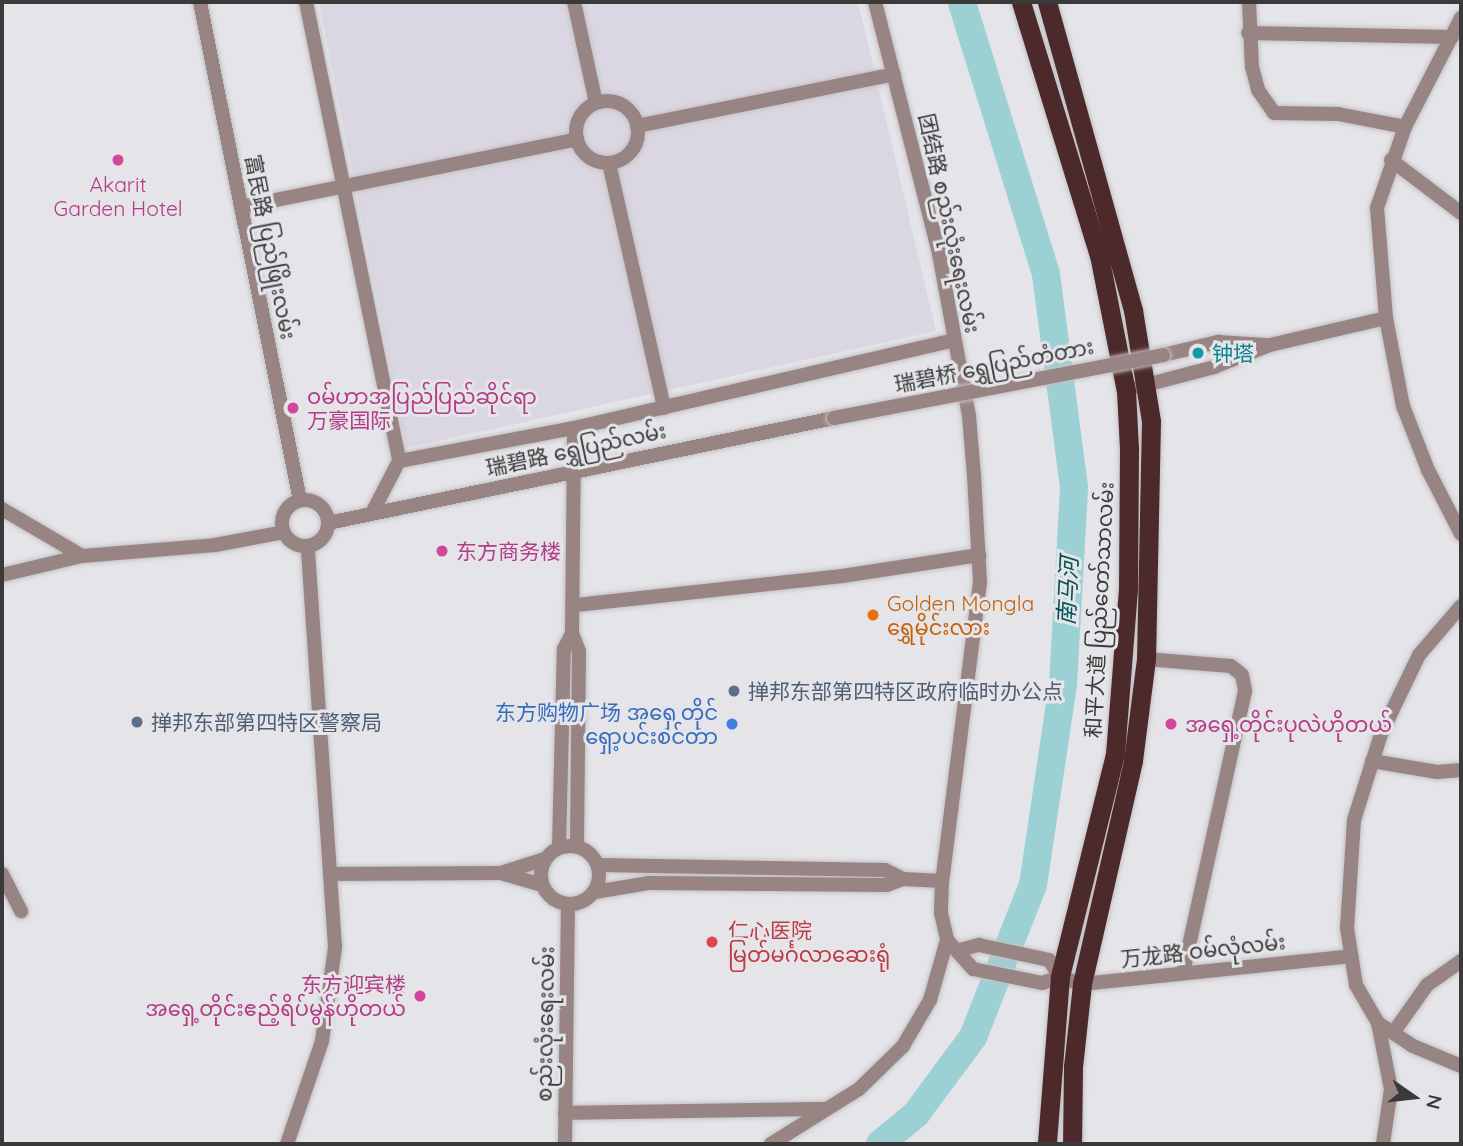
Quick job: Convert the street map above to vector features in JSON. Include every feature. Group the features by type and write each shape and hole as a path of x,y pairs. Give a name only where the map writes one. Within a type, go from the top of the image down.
{"highway":[{"name":"和平大道 ပြည်တော်သာလမ်း","path":"1021,2 1098,255 1126,391 1128,589 1115,754 1051,980 1047,1144"},
{"name":"和平大道 ပြည်တော်သာလမ်း","path":"1047,2 1133,310 1148,384 1153,515 1146,659 1133,761 1082,984 1073,1068 1072,1144"}],"street":[{"name":"富民路 ပြည်ဖြိုးလမ်း","path":"200,2 300,500"},
{"path":"306,2 399,461 372,513"},
{"path":"574,2 596,103"},
{"name":"团结路 စည်းလုံးရေးလမ်း","path":"875,2 939,254 969,416 979,555 973,650 942,881 941,914 947,940"},
{"path":"1249,2 1248,33 1258,90 1275,113 1338,114 1405,127"},
{"path":"1461,18 1405,127 1391,160 1377,208 1386,318 1403,406 1428,470 1461,534"},
{"path":"1248,33 1452,37"},
{"path":"637,126 894,74"},
{"path":"596,103 620,104 637,126 629,153 609,163 586,155 577,139 579,119 596,103"},
{"path":"241,207 577,139"},
{"path":"1391,160 1461,213"},
{"path":"609,163 664,408"},
{"path":"1126,391 1214,367 1270,345 1386,318"},
{"path":"399,461 574,428 954,340"},
{"name":"瑞碧桥 ရွှေပြည်တံတား","path":"834,418 1219,342 1270,345"},
{"name":"瑞碧路 ရွှေပြည်လမ်း","path":"328,523 834,418"},
{"path":"559,848 564,649 572,633 576,605 574,428"},
{"path":"300,500 319,505 328,523 320,540 308,546 293,543 284,532 284,513 300,500"},
{"path":"2,509 82,556"},
{"path":"2,575 82,556 215,545 284,532"},
{"path":"288,1144 322,1041 335,947 308,546"},
{"path":"576,605 842,576 979,555"},
{"path":"1383,1144 1391,1089 1378,1023 1356,985 1347,928 1354,820 1372,761 1419,655 1461,606"},
{"path":"572,633 579,651 577,846 598,865 885,870 903,879"},
{"path":"1146,659 1231,666 1242,675 1245,691 1183,974"},
{"path":"1372,761 1437,772 1461,770"},
{"path":"501,873 545,859 559,848 577,846"},
{"path":"542,885 545,859"},
{"path":"330,874 501,873 542,885 552,898 568,904 587,899 594,891 598,865"},
{"path":"2,874 21,911"},
{"path":"594,891 649,883 887,885 903,879 942,881"},
{"name":"စည်းလုံးရေးလမ်း","path":"565,1144 568,904"},
{"path":"771,1144 859,1089 903,1046 930,1000 947,940 960,950 979,945 1049,960 1051,980"},
{"name":"万龙路 ဝမ်လုံလမ်း","path":"960,950 973,970 1082,984 1352,956"},
{"path":"1393,1033 1427,985 1461,961"},
{"path":"1378,1023 1461,1066"},
{"path":"565,1113 830,1109"}],"shaded area":[{"path":"319,2 858,2 936,331 406,448"}],"waterway":[{"name":"南马河","path":"880,1144 916,1114 973,1037 1033,885 1063,685 1074,487 1046,274 962,2"}],"place":[{"name":"Akarit Garden Hotel","path":"118,160"},
{"name":"钟塔","path":"1198,353"},
{"name":"ဝမ်ဟာအပြည်ပြည်ဆိုင်ရာ 万豪国际","path":"293,408"},
{"name":"东方商务楼","path":"442,551"},
{"name":"Golden Mongla ရွှေမိုင်းလား","path":"873,615"},
{"name":"掸邦东部第四特区政府临时办公点","path":"734,691"},
{"name":"掸邦东部第四特区警察局","path":"137,722"},
{"name":"东方购物广场 အရှေ့တိုင် ရှော့ပင်းစင်တာ","path":"732,724"},
{"name":"အရှေ့တိုင်းပုလဲဟိုတယ်","path":"1171,724"},
{"name":"仁心医院 မြတ်မင်္ဂလာဆေးရုံ","path":"712,942"},
{"name":"东方迎宾楼 အရှေ့တိုင်းဧည့်ရိပ်မွန်ဟိုတယ်","path":"420,996"}]}
